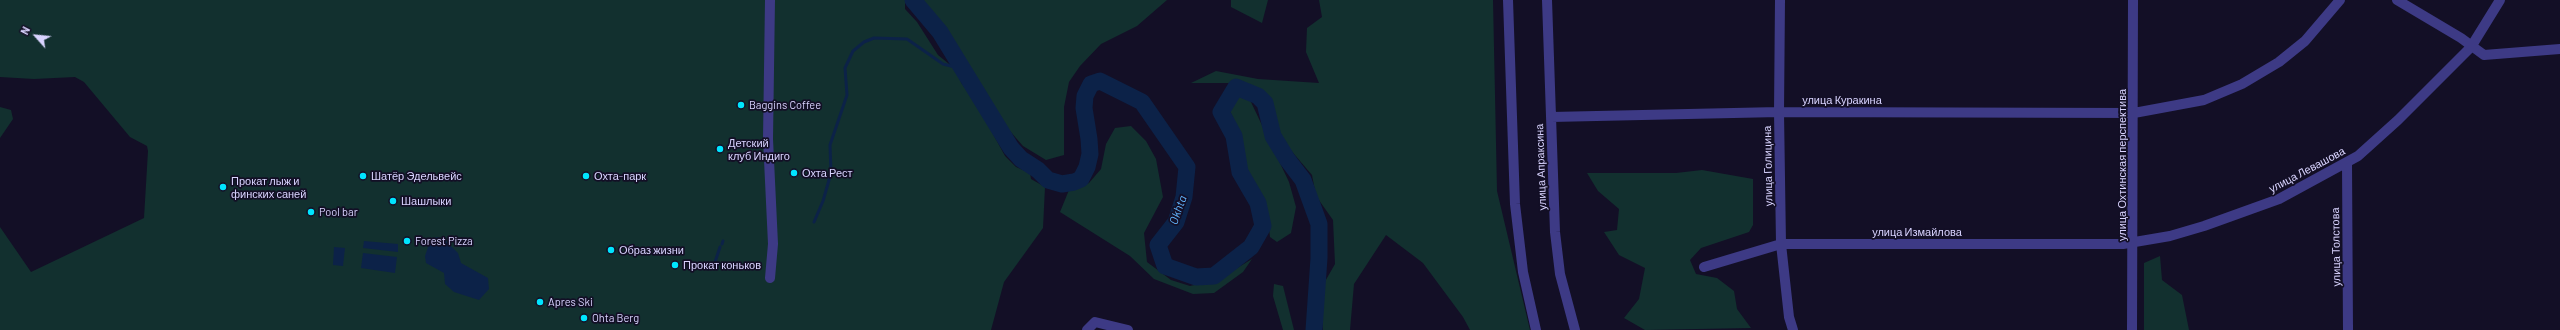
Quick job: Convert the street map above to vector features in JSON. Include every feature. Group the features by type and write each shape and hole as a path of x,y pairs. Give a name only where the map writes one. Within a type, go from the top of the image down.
{"street":[{"path":"770,0 768,139 773,244 770,278"},
{"path":"1508,0 1515,204 1523,272 1536,330"},
{"name":"улица Апраксина","path":"1547,0 1555,232 1560,274 1575,330"},
{"name":"улица Голицина","path":"1780,0 1779,112 1781,244 1789,317 1794,330"},
{"name":"улица Охтинская перспектива","path":"2132,330 2134,243 2133,0"},
{"name":"улица Куракина","path":"1551,117 1779,112 2134,113 2204,100 2242,84 2279,62 2305,41 2340,0"},
{"path":"2398,0 2461,38 2471,47 2484,55 2560,49"},
{"name":"улица Левашова","path":"2134,243 2170,236 2238,215 2279,200 2347,164 2398,120 2471,47 2500,0"},
{"name":"улица Толстова","path":"2347,164 2348,330"},
{"name":"улица Измайлова","path":"1704,267 1781,244 2134,243"},
{"path":"1088,330 1095,322 1128,330"}],"green space":[{"name":"Охта-парк","path":"0,0 905,0 905,9 917,22 938,55 954,68 962,84 974,99 1005,156 1016,167 1030,173 1031,179 1045,187 1043,228 1004,282 991,330 0,330 0,227 31,272 144,218 148,151 147,146 130,137 84,82 75,77 34,79 0,77"},
{"path":"921,0 1167,0 1137,26 1101,44 1080,66 1069,82 1064,107 1064,155 1046,160 1023,146 1002,122 967,69 948,33"},
{"path":"1231,0 1268,0 1262,23 1231,7"},
{"path":"1319,0 1493,0 1497,191 1530,330 1470,330 1463,317 1423,263 1386,235 1354,284 1350,330 1323,330 1319,292 1335,264 1333,220 1316,196 1312,175 1276,133 1268,101 1236,83 1191,83 1216,71 1258,79 1319,83 1306,52 1307,28 1322,17"},
{"path":"1236,93 1245,95 1250,100 1289,182 1296,207 1291,233 1277,242 1270,237 1267,212 1246,169 1238,129 1230,111 1231,101"},
{"path":"0,107 11,110 13,119 0,138"},
{"path":"1131,126 1146,141 1156,159 1163,197 1144,233 1147,262 1171,280 1190,286 1219,279 1252,259 1243,272 1214,293 1193,294 1154,279 1130,256 1060,212 1069,190 1089,183 1101,169 1106,144 1115,128"},
{"path":"1702,170 1753,179 1753,225 1749,232 1701,248 1690,260 1696,274 1717,278 1734,291 1737,309 1751,328 1645,330 1624,318 1639,299 1645,268 1619,255 1604,232 1617,230 1619,209 1598,191 1587,173 1676,173"},
{"path":"2160,256 2162,280 2182,295 2189,330 2144,330 2144,263"},
{"path":"1274,284 1283,286 1294,330 1283,330 1273,296"}],"water":[{"path":"437,237 445,240 458,253 461,263 488,278 489,289 479,300 454,292 445,284 444,273 426,263 425,256 428,247 432,239"},
{"path":"364,241 398,244 398,252 363,248"},
{"path":"334,247 345,248 343,266 333,265"},
{"path":"363,253 397,257 395,273 361,268"}],"waterway":[{"name":"Okhta","path":"913,0 940,32 1011,148 1021,159 1038,170 1048,180 1062,184 1074,182 1081,179 1087,167 1090,154 1084,108 1085,96 1091,84 1100,81 1142,102 1187,167 1184,197 1176,222 1158,245 1165,266 1196,277 1214,276 1251,247 1263,226 1258,203 1240,172 1234,136 1221,112 1236,87 1258,96 1265,103 1273,136 1287,159 1303,180 1319,224 1319,258 1314,330"},
{"path":"814,222 823,201 831,173 830,145 847,95 845,68 853,51 864,42 874,38 907,39 943,64 963,69"},
{"path":"715,262 720,247"}],"place":[{"name":"Baggins Coffee","path":"741,105"},
{"name":"Детский клуб Индиго","path":"720,149"},
{"name":"Охта Рест","path":"794,173"},
{"name":"Шатёр Эдельвейс","path":"363,176"},
{"name":"Охта-парк","path":"586,176"},
{"name":"Прокат лыж и финских саней","path":"223,187"},
{"name":"Шашлыки","path":"393,201"},
{"name":"Pool bar","path":"311,212"},
{"name":"Forest Pizza","path":"407,241"},
{"name":"Образ жизни","path":"611,250"},
{"name":"Прокат коньков","path":"675,265"},
{"name":"Apres Ski","path":"540,302"},
{"name":"Ohta Berg","path":"584,318"}]}
